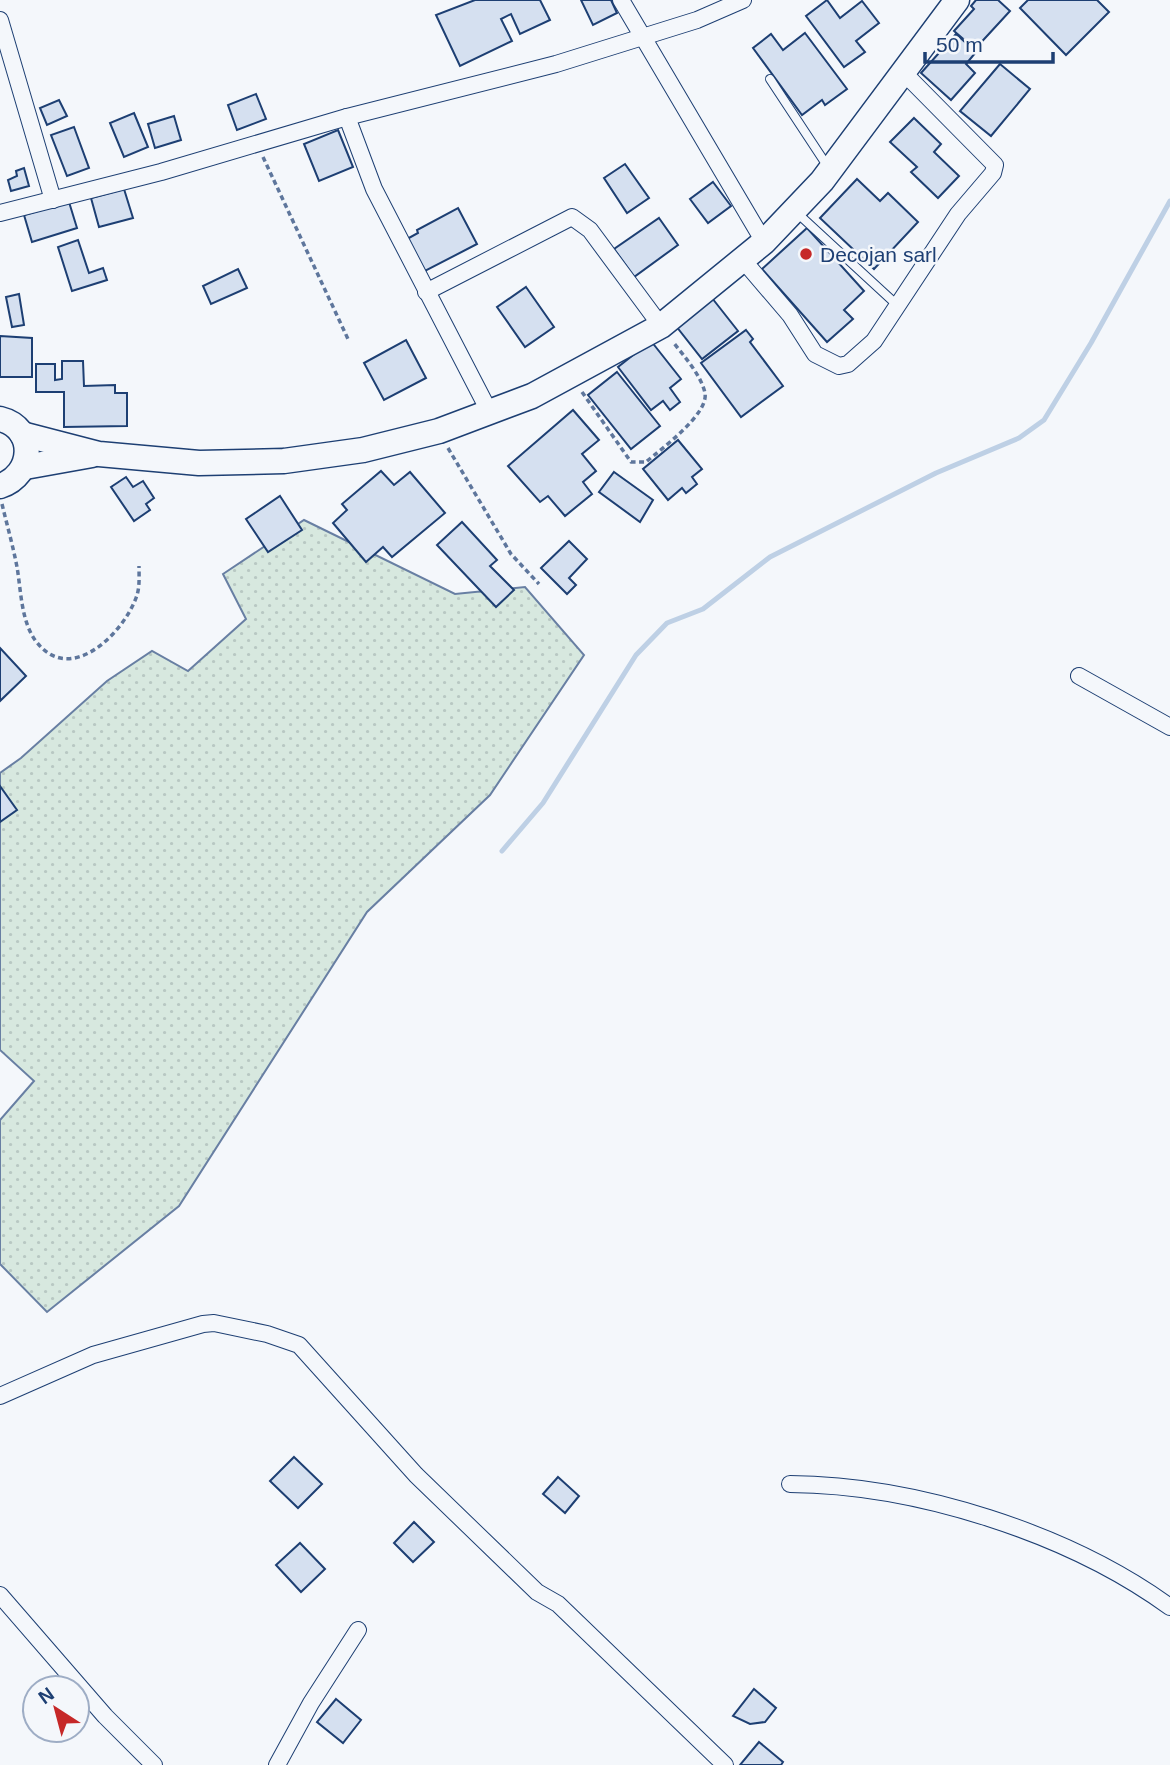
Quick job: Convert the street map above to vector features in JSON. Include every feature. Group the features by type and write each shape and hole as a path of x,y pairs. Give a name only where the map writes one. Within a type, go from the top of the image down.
{"main road":[{"path":"22,434 99,454 199,463 284,461 363,450 439,431 532,396 661,326 764,242 831,171 957,0"},
{"path":"0,419 15,426 27,445 25,467 18,476 0,486"},
{"path":"25,467 99,454"}],"street":[{"path":"621,0 764,242"},
{"path":"0,213 258,145 347,117 556,64 643,38 743,0"},
{"path":"0,20 52,200"},
{"path":"743,260 790,315 815,354 839,366 859,356 874,341 958,214 993,173 995,165 905,74"},
{"path":"347,117 374,189 490,413"},
{"path":"426,292 572,217 590,230 661,326"},
{"path":"1080,676 1170,727"},
{"path":"0,1396 93,1355 203,1324 214,1323 267,1334 299,1345 398,1456 484,1543 537,1592 558,1604 725,1765"},
{"path":"790,1483 841,1486 901,1495 989,1520 1091,1558 1170,1607"},
{"path":"0,1595 105,1716 154,1765"},
{"path":"277,1765 310,1703 358,1630"}],"lane":[{"path":"770,79 831,171"},
{"path":"795,211 896,304"}],"path":[{"path":"258,145 348,339"},
{"path":"569,375 631,462 646,462 698,415 705,403 705,392 691,366 661,326"},
{"path":"439,431 453,460 511,554 539,584"},
{"path":"0,495 27,622 34,638 52,653 76,659 90,654 103,644 135,599 139,566"}],"shaded area":[{"path":"304,520 455,594 525,587 584,655 490,795 367,912 179,1206 47,1312 0,1264 0,1120 34,1081 0,1050 0,773 21,758 107,681 152,651 188,671 246,619 223,574"}],"building":[{"path":"475,0 540,0 550,20 520,34 511,14 501,19 512,41 460,66 436,15"},
{"path":"581,0 611,0 617,13 593,25"},
{"path":"827,0 840,18 862,1 879,23 856,41 865,52 844,67 806,16"},
{"path":"976,0 998,0 1010,11 975,49 954,31 974,9 971,6"},
{"path":"1028,0 1097,0 1109,12 1066,55 1020,8"},
{"path":"805,33 847,89 825,105 822,100 802,115 753,48 771,34 783,50"},
{"path":"956,34 976,52 966,64 975,73 951,100 921,73"},
{"path":"1000,64 1030,89 991,136 960,111"},
{"path":"256,94 266,119 237,130 228,105"},
{"path":"59,100 67,116 47,125 40,108"},
{"path":"134,113 148,147 124,157 110,123"},
{"path":"174,116 181,140 155,148 148,124"},
{"path":"914,118 941,144 934,152 959,176 938,198 911,172 917,167 890,142"},
{"path":"74,127 89,168 67,176 51,135"},
{"path":"338,130 353,167 319,181 304,144"},
{"path":"625,164 649,198 627,213 604,178"},
{"path":"24,168 29,186 11,191 8,180 17,176 16,171"},
{"path":"857,179 880,201 888,193 918,222 874,269 820,218"},
{"path":"713,182 731,206 708,223 690,199"},
{"path":"124,189 133,218 99,227 91,198"},
{"path":"69,202 77,228 32,242 24,215"},
{"path":"458,208 477,244 423,272 407,239 418,233 417,230"},
{"path":"659,218 678,245 634,277 614,249"},
{"path":"807,228 864,291 844,310 853,319 827,342 762,269"},
{"path":"78,240 89,273 103,268 107,280 72,291 58,247"},
{"path":"238,269 247,288 211,304 203,286"},
{"path":"526,287 554,327 525,347 497,307"},
{"path":"19,294 24,325 12,327 6,297"},
{"path":"712,298 738,331 702,359 676,326"},
{"path":"746,330 753,339 750,342 783,386 741,417 701,363"},
{"path":"0,336 32,338 32,377 0,377"},
{"path":"406,340 426,378 384,400 364,363"},
{"path":"651,341 681,379 670,388 680,402 670,410 663,401 651,410 618,367"},
{"path":"62,361 83,361 84,386 115,385 115,393 127,393 127,426 64,427 64,392 36,392 36,364 55,364 55,380 62,379"},
{"path":"617,372 660,426 631,449 588,395"},
{"path":"573,410 599,440 582,454 596,471 583,482 592,494 565,516 548,496 540,502 508,466"},
{"path":"678,440 702,469 692,477 697,484 686,493 682,488 668,500 643,469"},
{"path":"381,471 394,485 410,472 445,513 392,557 383,547 366,562 333,523 347,510 342,504"},
{"path":"614,472 653,500 640,522 599,492"},
{"path":"126,477 133,487 143,481 154,498 146,504 150,510 134,521 111,487"},
{"path":"280,496 302,530 268,552 246,519"},
{"path":"462,522 497,560 490,566 514,590 496,607 437,545"},
{"path":"569,541 587,559 569,578 576,585 567,594 541,568"},
{"path":"0,648 26,676 0,701"},
{"path":"0,786 17,810 0,822"},
{"path":"294,1457 322,1484 298,1508 270,1481"},
{"path":"558,1477 579,1496 565,1513 543,1494"},
{"path":"414,1522 434,1542 413,1562 394,1543"},
{"path":"300,1543 325,1569 301,1592 276,1565"},
{"path":"754,1689 776,1708 765,1722 750,1724 733,1716"},
{"path":"336,1699 361,1720 343,1743 317,1722"},
{"path":"759,1742 783,1762 781,1765 740,1765"}],"waterway":[{"path":"502,851 543,803 636,655 667,623 703,609 770,557 936,473 1019,438 1044,420 1091,343 1170,201"}],"place":[{"name":"Decojan sarl","path":"806,254"}]}
